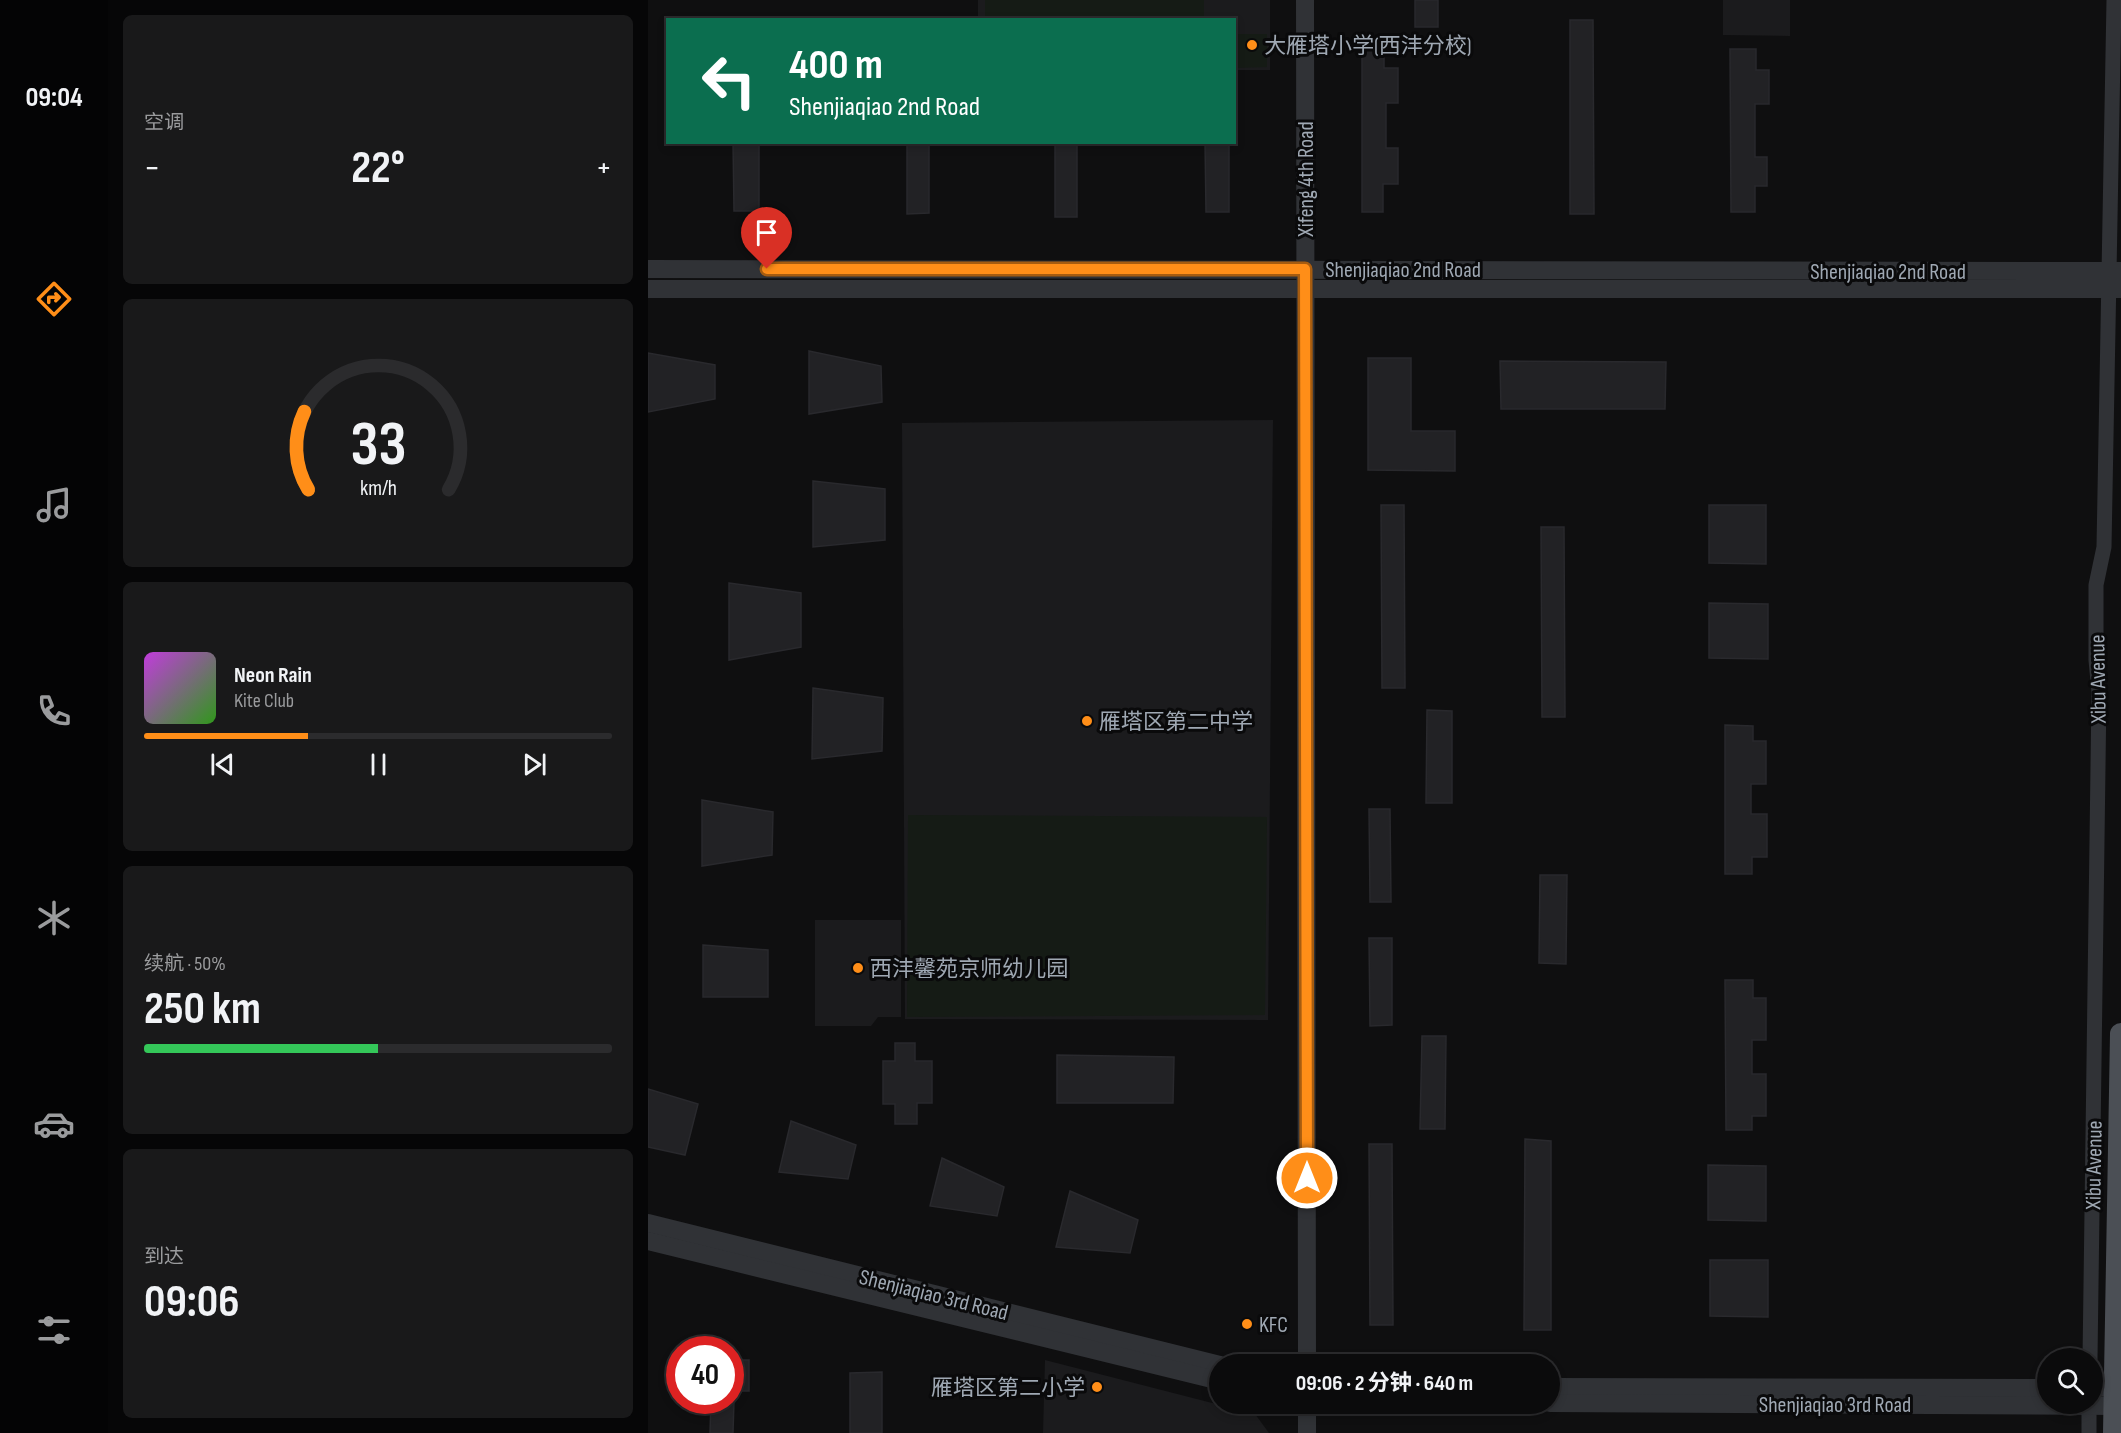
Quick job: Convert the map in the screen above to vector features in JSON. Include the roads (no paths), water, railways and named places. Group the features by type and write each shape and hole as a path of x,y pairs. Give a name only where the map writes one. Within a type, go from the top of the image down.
{"main road":[{"name":"Xibu Avenue","path":"2114,1433 2118,1396 2121,1034"}],"street":[{"name":"Xifeng 4th Road","path":"1305,0 1307,1354"},
{"name":"Xibu Avenue","path":"2090,1348 2099,692 2096,660 2096,585 2104,547 2115,280 2114,0"},
{"name":"Shenjiaqiao 2nd Road","path":"648,269 1305,269 2115,280"},
{"name":"Shenjiaqiao 2nd Road","path":"648,289 1305,288 2115,280"},
{"name":"Shenjiaqiao 3rd Road","path":"648,1223 1209,1362"},
{"name":"Shenjiaqiao 3rd Road","path":"648,1241 1209,1378"},
{"name":"Shenjiaqiao 3rd Road","path":"1560,1387 2037,1388"},
{"name":"Shenjiaqiao 3rd Road","path":"2103,1398 2118,1396"},
{"name":"Shenjiaqiao 3rd Road","path":"1560,1403 2037,1399"},
{"path":"1307,1414 1307,1433"},
{"path":"2089,1433 2090,1414"}],"place":[{"name":"大雁塔小学(西沣分校)","path":"1252,45"},
{"name":"雁塔区第二中学","path":"1087,721"},
{"name":"西沣馨苑京师幼儿园","path":"858,968"},
{"name":"KFC","path":"1247,1324"},
{"name":"雁塔区第二小学","path":"1097,1387"}]}
